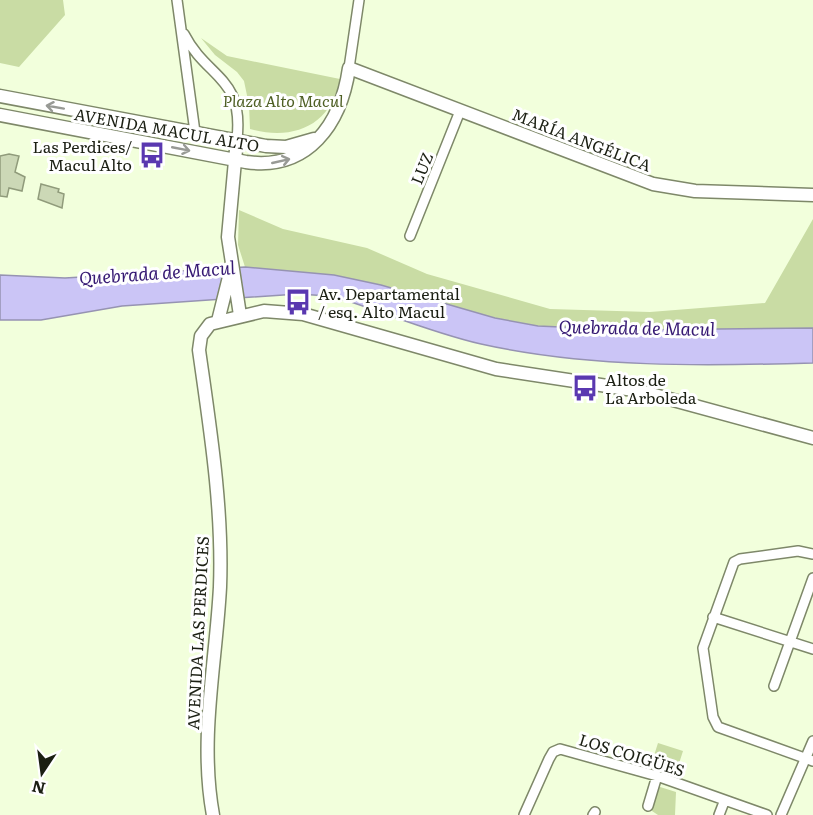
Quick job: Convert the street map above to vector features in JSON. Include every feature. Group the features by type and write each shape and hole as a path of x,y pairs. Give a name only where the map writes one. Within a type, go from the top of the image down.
{"street":[{"path":"177,0 195,132"},
{"path":"349,68 359,0"},
{"path":"182,30 195,50 231,92 238,113 228,221 231,301 240,315"},
{"name":"MARÍA ANGÉLICA","path":"349,68 664,187 695,191 813,195"},
{"name":"AVENIDA MACUL ALTO","path":"0,115 235,160 264,164 281,162 304,153 320,136 338,110 349,68"},
{"name":"AVENIDA MACUL ALTO","path":"0,96 266,146 286,147 304,144 320,136"},
{"name":"LUZ","path":"410,236 460,111"},
{"path":"218,321 231,301"},
{"path":"218,321 264,311 303,314 485,367 640,391 813,438"},
{"name":"AVENIDA LAS PERDICES","path":"213,815 206,760 220,588 220,529 199,350 204,328 218,321"},
{"path":"809,759 718,727 713,717 703,648 731,567 740,559 798,551 813,554"},
{"path":"774,686 813,578"},
{"path":"713,617 813,649"},
{"path":"781,815 809,759 813,741"},
{"name":"LOS COIGÜES","path":"524,815 549,759 553,752 560,749 657,776 724,802 767,815"},
{"path":"648,806 657,776"},
{"path":"719,815 724,802"}],"green space":[{"path":"0,0 63,0 65,15 19,67 0,63"},
{"name":"Plaza Alto Macul","path":"201,38 227,56 340,79 335,95 319,119 308,126 281,133 250,129 249,105 244,81 237,72 215,55"},
{"path":"239,210 283,229 367,248 427,274 550,309 650,312 765,303 813,219 813,328 628,330 538,326 495,318 381,285 334,275 245,267 238,245"},
{"path":"658,743 683,751 675,776 650,768"},
{"path":"657,786 676,792 675,815 658,815 652,811"}],"shaded area":[{"path":"245,267 334,275 381,285 495,318 538,326 628,330 813,328 813,363 688,365 563,358 481,344 351,302 329,296 298,294 122,306 41,320 0,320 0,275 65,278"}],"building":[{"path":"9,154 19,156 15,172 25,177 22,191 9,188 7,197 0,196 0,156"},
{"path":"41,184 59,189 58,192 64,194 62,208 38,199"}],"place":[{"name":"Las Perdices/ Macul Alto","path":"152,155"},
{"name":"Av. Departamental / esq. Alto Macul","path":"298,302"},
{"name":"Altos de La Arboleda","path":"585,388"}],"water label":[{"name":"Quebrada de Macul","path":"157,272"},
{"name":"Quebrada de Macul","path":"637,327"}]}
